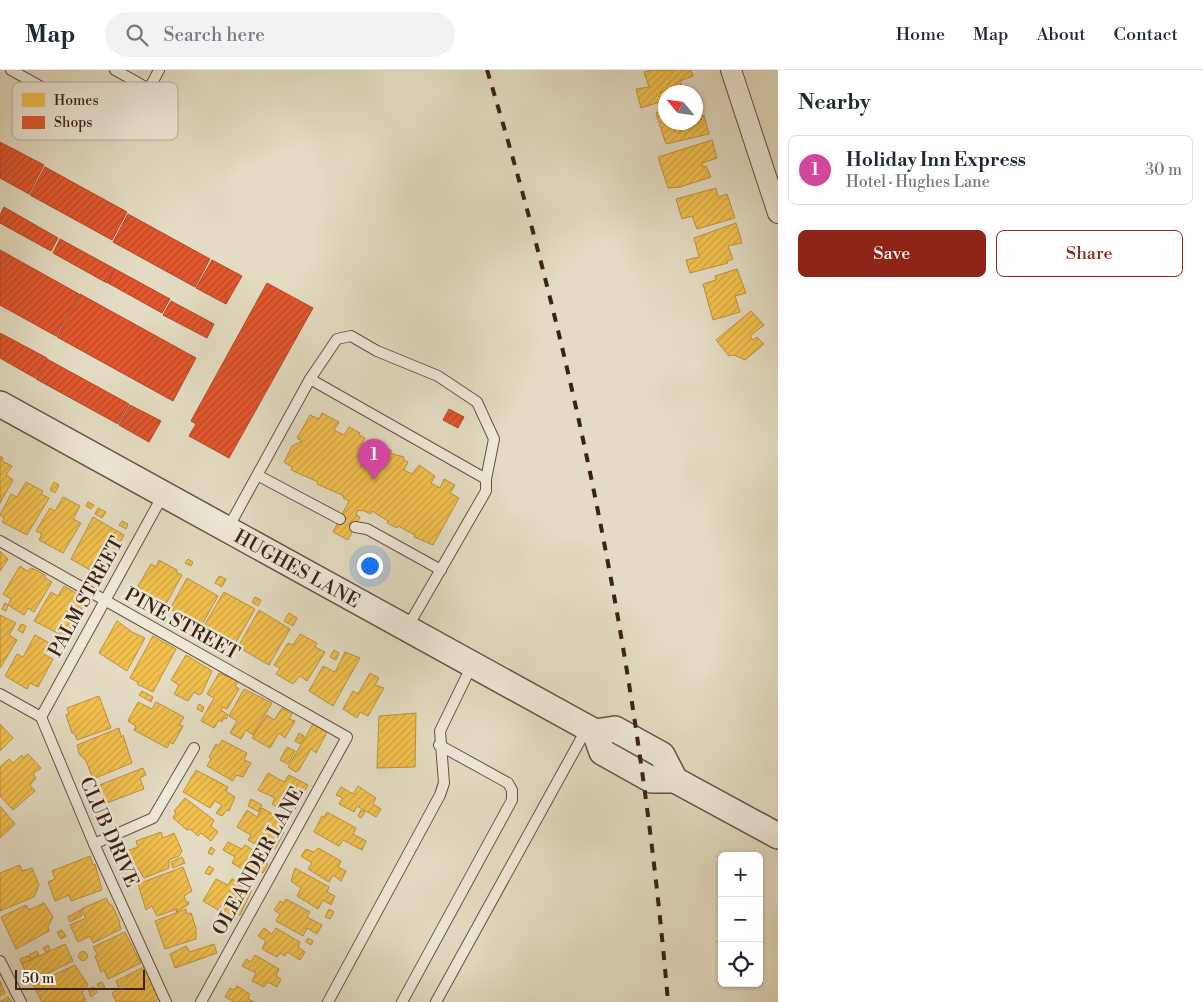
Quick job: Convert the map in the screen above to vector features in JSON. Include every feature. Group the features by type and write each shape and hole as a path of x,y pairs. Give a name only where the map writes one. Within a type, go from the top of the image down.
{"street":[{"path":"732,70 778,212"},
{"name":"HUGHES LANE","path":"0,404 591,730 615,730 662,755 675,780 778,836"}],"lane":[{"path":"11,70 33,82"},
{"path":"115,70 136,82"},
{"path":"153,82 159,70"},
{"path":"227,530 310,379 338,339 351,336 377,352 438,376 476,402 494,439 486,479 486,492 406,629"},
{"path":"310,379 486,479"},
{"path":"258,476 340,519"},
{"name":"PALM STREET","path":"41,717 103,600 163,495"},
{"path":"355,527 367,529 441,570"},
{"name":"PINE STREET","path":"0,541 347,737"},
{"path":"328,1002 440,795 444,783 440,731 472,665"},
{"path":"0,694 41,717"},
{"name":"CLUB DRIVE","path":"41,717 94,844 166,1002"},
{"path":"436,1002 591,730"},
{"name":"OLEANDER LANE","path":"201,1002 347,737"},
{"path":"402,1002 512,800 512,790 508,783 440,745"},
{"path":"94,844 153,818 194,748"},
{"path":"0,962 21,1002"}],"building: Homes":[{"path":"651,70 691,70 693,76 680,81 681,85 658,85 658,103 641,108 636,89 649,87 644,72"},
{"path":"704,115 709,134 666,144 661,130 703,130"},
{"path":"712,140 717,158 702,163 703,167 706,166 711,177 680,187 668,188 658,157"},
{"path":"716,188 718,197 727,194 735,218 697,229 692,216 682,219 676,199"},
{"path":"736,223 742,243 728,246 733,259 727,261 728,263 690,273 686,260 699,257 694,238"},
{"path":"737,269 746,293 735,296 740,312 713,320 703,284 716,280 715,276"},
{"path":"751,311 764,325 750,336 753,340 757,337 764,344 745,360 734,355 729,356 716,340"},
{"path":"322,413 339,422 334,430 344,435 349,427 360,433 359,435 365,438 361,445 370,451 375,441 392,451 390,453 404,457 403,459 408,462 404,470 412,474 419,465 435,476 431,483 440,488 444,479 455,485 450,493 459,498 433,545 414,537 415,535 398,526 397,528 387,523 388,521 372,511 371,514 358,510 356,515 360,517 348,540 333,532 349,501 343,498 344,496 317,484 318,482 291,470 292,467 284,462 292,446 302,441 297,438 310,415 319,419"},
{"path":"0,456 3,458 2,461 12,466 6,475 13,480 0,503"},
{"path":"26,482 43,491 41,494 49,498 27,535 2,522 4,518 0,515 11,494 17,497"},
{"path":"54,482 59,485 55,493 50,490"},
{"path":"63,497 80,506 73,519 81,523 63,553 39,540 42,534 36,531 50,508 55,511"},
{"path":"88,502 94,505 91,509 86,506"},
{"path":"98,508 106,512 102,518 95,514"},
{"path":"93,517 124,535 106,568 92,571 71,559"},
{"path":"122,521 128,524 126,529 119,525"},
{"path":"0,551 8,559 0,571"},
{"path":"188,559 193,562 191,566 185,563"},
{"path":"159,560 182,575 166,604 160,601 156,606 139,596 142,589 138,586 151,564 156,567"},
{"path":"20,566 27,571 32,568 45,575 45,578 52,582 34,612 28,608 24,615 8,605 11,599 3,594"},
{"path":"219,576 226,579 222,587 215,583"},
{"path":"187,578 218,596 199,630 182,621 174,615 176,612 170,609"},
{"path":"64,586 81,596 77,603 83,606 65,637 34,621 51,592 58,596"},
{"path":"224,592 255,609 232,649 201,631"},
{"path":"255,597 261,600 258,606 252,602"},
{"path":"5,603 8,605 6,611 2,609"},
{"path":"259,610 290,629 269,665 238,647"},
{"path":"289,613 297,618 293,626 284,621"},
{"path":"0,615 16,623 9,635 17,640 0,668"},
{"path":"117,621 132,632 145,638 127,671 99,653"},
{"path":"21,624 26,626 23,633 18,630"},
{"path":"300,634 317,643 315,647 325,652 307,681 300,676 293,684 276,674 280,668 274,665 288,643 293,645"},
{"path":"35,635 51,644 45,655 53,659 38,687 30,683 27,689 5,676 17,654 23,657"},
{"path":"153,636 176,649 153,692 130,678"},
{"path":"334,650 339,653 336,660 330,657"},
{"path":"345,652 360,658 333,706 309,691 323,666 335,672"},
{"path":"186,655 212,671 202,693 199,695 194,692 188,701 174,694 179,685 171,680"},
{"path":"219,673 239,681 235,686 239,689 227,709 222,707 221,710 228,715 226,719 224,718 222,722 219,720 214,728 201,721 214,698 207,694"},
{"path":"370,673 379,678 375,685 384,688 368,716 360,712 357,718 343,709 353,691 358,694"},
{"path":"244,689 272,703 253,735 246,730 241,739 230,733 237,721 229,716"},
{"path":"142,691 153,697 151,702 139,695"},
{"path":"99,696 111,728 77,740 74,733 72,733 66,715 69,713 67,708"},
{"path":"138,702 152,709 156,702 184,717 179,725 183,726 173,744 170,742 167,748 134,730 136,726 128,721"},
{"path":"199,704 204,707 202,712 197,709"},
{"path":"282,708 292,714 289,719 295,721 285,738 279,733 270,748 252,738 267,715 274,720"},
{"path":"416,713 415,767 377,768 379,716"},
{"path":"0,724 13,738 0,751"},
{"path":"313,724 327,732 316,753 311,749 296,772 288,767"},
{"path":"119,728 132,763 93,779 86,761 79,754 77,745"},
{"path":"299,733 304,736 300,744 295,741"},
{"path":"222,740 247,753 244,760 251,763 243,777 236,775 233,781 207,766 211,759 209,757 216,744 219,746"},
{"path":"287,747 295,751 288,764 280,760"},
{"path":"28,754 41,768 33,774 36,778 30,785 35,791 13,810 0,796 0,767 9,759 13,763 22,755 23,758"},
{"path":"143,768 146,775 140,778 144,789 104,804 97,786"},
{"path":"196,770 228,787 226,791 235,797 229,811 227,810 222,816 216,813 222,805 215,801 210,808 183,792"},
{"path":"268,773 284,782 289,775 308,785 294,811 288,807 285,812 272,804 275,798 258,790"},
{"path":"358,786 376,798 373,804 381,809 376,817 357,806 354,812 339,804 343,798 336,795 341,787 353,794"},
{"path":"185,798 214,820 211,826 218,832 211,841 201,833 198,836 190,829 187,830 173,818 176,812 174,811"},
{"path":"251,799 262,805 259,812 248,806"},
{"path":"0,806 15,824 0,838"},
{"path":"262,808 283,820 279,829 284,832 275,849 272,847 269,852 248,840 251,835 237,827 247,810 257,817"},
{"path":"361,810 365,812 361,818 358,816"},
{"path":"327,812 356,828 353,834 366,841 362,850 343,840 339,846 314,832 322,816 324,817"},
{"path":"161,832 163,838 174,833 182,851 179,856 169,860 169,868 144,878 138,868 134,871 127,851 138,847 136,841"},
{"path":"228,842 242,849 245,845 264,856 262,861 268,864 263,873 256,869 253,875 232,863 235,857 223,850"},
{"path":"211,847 215,850 212,855 208,853"},
{"path":"318,848 341,861 338,867 346,871 341,881 333,875 329,882 308,869 312,863 301,856 306,849 314,852"},
{"path":"90,856 93,865 95,864 102,890 71,901 69,895 55,901 48,882 55,879 52,871"},
{"path":"182,857 185,863 173,868 171,862"},
{"path":"20,865 22,871 32,868 39,885 34,897 0,911 0,873"},
{"path":"209,866 214,869 210,875 205,873"},
{"path":"183,867 192,891 184,896 186,902 189,902 188,905 176,912 177,909 157,916 152,906 146,910 138,884"},
{"path":"295,868 329,887 327,892 335,896 331,905 323,900 318,909 297,896 301,888 291,881"},
{"path":"216,879 228,885 232,879 252,890 240,915 237,914 235,920 203,901"},
{"path":"106,898 110,905 112,905 120,922 121,929 93,943 90,936 78,942 70,925 86,918 81,909"},
{"path":"286,899 310,912 307,917 322,925 317,934 307,928 303,936 276,921 280,914 274,910 280,901 284,903"},
{"path":"44,903 53,917 48,927 49,931 16,949 1,917 26,905 29,910"},
{"path":"186,909 187,914 191,913 196,928 196,939 165,949 155,921"},
{"path":"329,909 334,912 330,919 325,917"},
{"path":"80,910 82,916 70,922 68,917"},
{"path":"264,928 272,934 276,928 300,942 298,947 305,952 300,960 287,952 285,956 280,953 277,957 262,949 266,941 258,936"},
{"path":"62,930 66,936 61,939 57,932"},
{"path":"125,932 141,963 108,979 104,970 101,972 95,956 98,955 93,947"},
{"path":"308,938 313,941 311,945 306,942"},
{"path":"65,944 73,961 38,978 34,970 27,975 22,964"},
{"path":"214,944 217,953 175,968 170,954 186,946 190,952"},
{"path":"48,945 50,950 46,952 43,948"},
{"path":"37,951 39,955 31,959 29,955"},
{"path":"83,952 87,956 83,960 79,956"},
{"path":"255,955 279,969 276,976 281,979 277,987 268,982 264,987 252,981 256,973 242,966 246,959 251,962"},
{"path":"28,956 30,960 22,964 20,959"},
{"path":"75,965 88,985 82,993 86,1000 81,1002 42,1002 33,985"},
{"path":"144,967 154,982 159,999 153,1002 116,1002 112,993 119,989 116,981"},
{"path":"0,981 5,993 0,996"},
{"path":"102,982 105,987 100,990 97,984"},
{"path":"237,986 250,994 248,999 254,1002 235,1002 225,997 230,988 234,990"},
{"path":"94,987 97,992 91,997 88,989"},
{"path":"8,997 12,1002 0,1002"}],"building: Shops":[{"path":"0,142 44,165 29,194 0,178"},
{"path":"45,167 127,212 112,240 30,195"},
{"path":"4,207 58,238 51,251 0,223 0,215"},
{"path":"128,214 210,259 195,287 113,242"},
{"path":"60,239 115,269 107,283 53,253"},
{"path":"0,250 79,294 56,336 0,305"},
{"path":"212,260 242,276 226,304 196,288"},
{"path":"115,269 170,299 162,313 108,283"},
{"path":"267,283 313,308 229,458 189,436 196,424 191,421"},
{"path":"80,294 196,358 173,401 57,337"},
{"path":"171,301 214,324 207,338 163,315"},
{"path":"0,333 47,358 35,378 0,358"},
{"path":"47,359 129,404 118,424 36,379"},
{"path":"130,405 161,421 149,442 119,425"},
{"path":"449,409 464,417 458,428 443,420"}],"railway":[{"path":"487,70 520,184 550,299 578,415 602,531 623,648 641,766 668,1002"}],"place":[{"name":"Holiday Inn Express","path":"374,480"}]}
